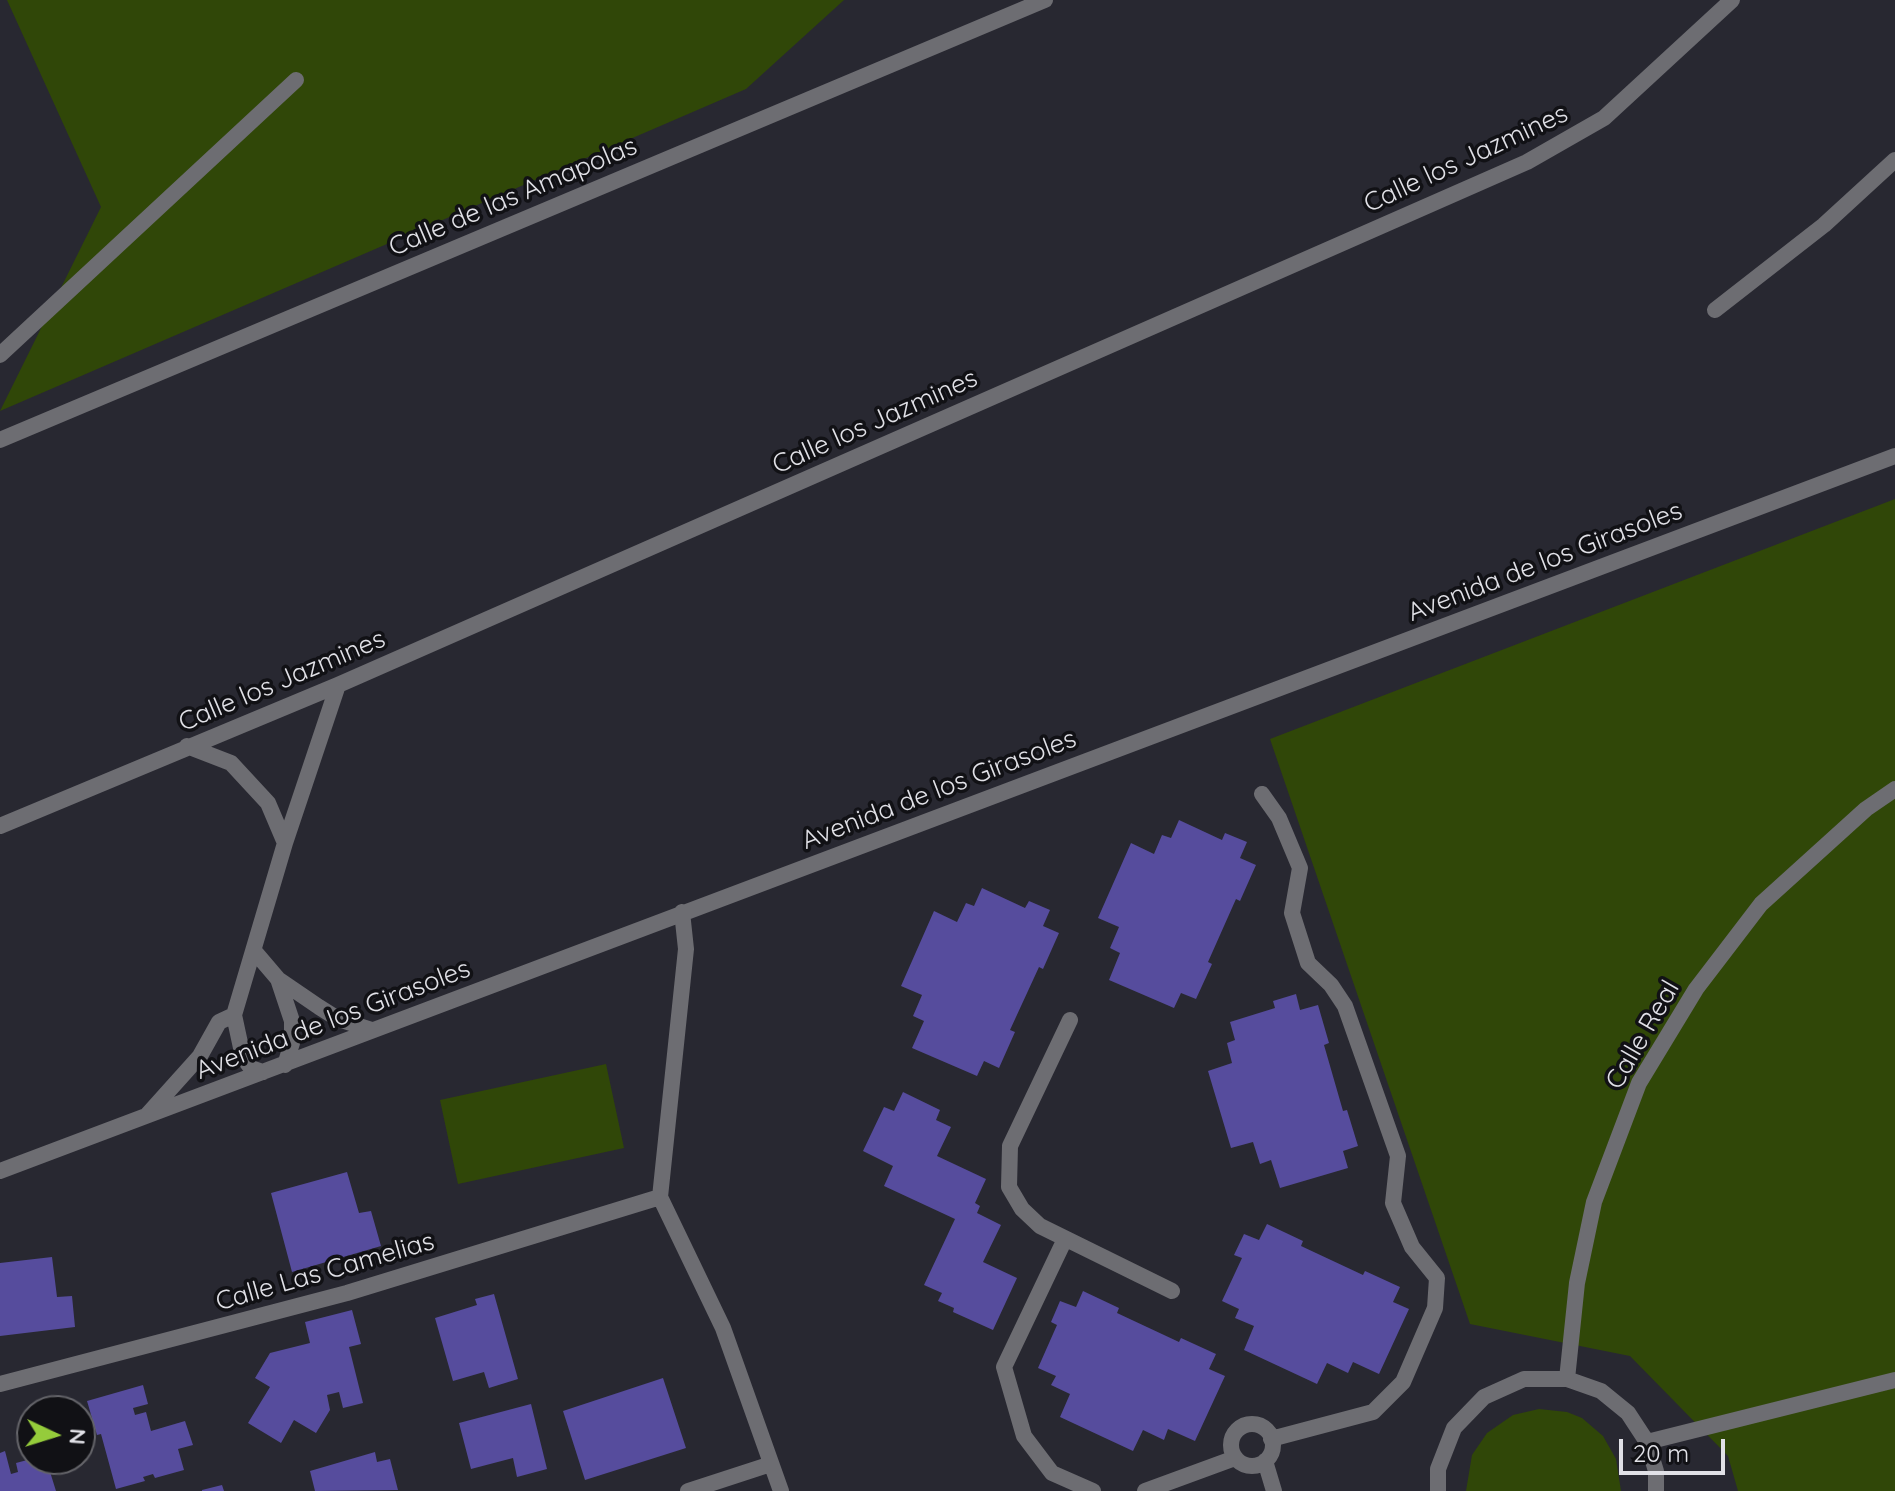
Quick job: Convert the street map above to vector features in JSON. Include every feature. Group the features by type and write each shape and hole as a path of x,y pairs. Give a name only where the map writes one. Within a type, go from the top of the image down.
{"street":[{"name":"Calle de las Amapolas","path":"0,440 1045,0"},
{"name":"Calle los Jazmines","path":"0,826 338,685 1527,162 1604,118 1732,0"},
{"path":"0,355 296,80"},
{"path":"1715,310 1824,225 1895,160"},
{"name":"Avenida de los Girasoles","path":"0,1171 1895,456"},
{"path":"263,1072 251,1068 243,1057 234,1015 285,843 338,685"},
{"path":"187,746 231,763 268,803 285,843"},
{"name":"Calle Real","path":"1567,1379 1577,1283 1594,1202 1639,1083 1696,989 1761,904 1866,809 1895,789"},
{"path":"1262,794 1279,818 1300,868 1292,913 1308,963 1331,985 1345,1006 1398,1156 1393,1203 1412,1247 1437,1278 1435,1308 1403,1382 1373,1412 1271,1439"},
{"path":"682,912 686,949 660,1197 723,1328 781,1491"},
{"path":"255,952 278,979 338,1019 372,1030"},
{"path":"278,979 292,1021 292,1043 285,1065"},
{"path":"143,1119 200,1056 219,1022 234,1015"},
{"path":"1070,1020 1010,1146 1009,1187 1022,1209 1040,1226 1172,1291"},
{"name":"Calle Las Camelias","path":"0,1384 347,1293 660,1197"},
{"path":"1065,1239 1004,1367 1024,1436 1052,1473 1093,1491"},
{"path":"1438,1491 1438,1469 1454,1428 1484,1397 1524,1379 1567,1379 1601,1391 1628,1413 1647,1442 1656,1471 1656,1491"},
{"path":"1647,1442 1895,1380"},
{"path":"1254,1424 1262,1426 1271,1439 1273,1447 1265,1461 1249,1466 1235,1458 1231,1442 1239,1428 1254,1424"},
{"path":"1145,1491 1235,1458"},
{"path":"1265,1461 1274,1491"},
{"path":"688,1491 771,1464"}],"green space":[{"path":"7,0 844,0 746,89 0,411 101,207"},
{"path":"1895,499 1895,1491 1738,1491 1728,1456 1630,1356 1470,1324 1270,739"},
{"path":"606,1064 624,1148 458,1184 440,1100"},
{"path":"1539,1409 1567,1412 1582,1418 1603,1436 1616,1459 1621,1491 1466,1491 1472,1455 1487,1433 1513,1415"}],"building":[{"path":"1179,820 1222,840 1225,833 1247,842 1240,858 1256,865 1240,901 1236,899 1208,962 1212,964 1196,999 1181,993 1174,1008 1109,980 1120,953 1110,948 1119,927 1098,918 1131,843 1154,854 1162,835 1171,838"},
{"path":"982,888 1025,908 1029,901 1050,910 1043,926 1059,933 1043,969 1039,967 1010,1030 1015,1032 999,1068 984,1061 977,1076 912,1048 924,1021 913,1016 922,995 901,986 934,911 957,922 966,903 974,906"},
{"path":"1296,994 1300,1010 1318,1005 1329,1043 1324,1045 1343,1111 1347,1110 1358,1146 1343,1151 1348,1168 1280,1188 1271,1160 1260,1164 1253,1142 1231,1148 1208,1071 1232,1063 1227,1043 1235,1040 1230,1022 1275,1008 1273,1001"},
{"path":"903,1092 940,1110 936,1120 951,1127 937,1156 986,1179 975,1203 980,1206 977,1213 1001,1225 983,1262 1017,1278 993,1330 953,1312 954,1308 938,1301 942,1293 924,1285 955,1219 884,1186 893,1166 863,1151 884,1107 894,1111"},
{"path":"347,1172 359,1213 371,1211 381,1246 292,1272 271,1193"},
{"path":"1267,1224 1303,1241 1301,1246 1363,1275 1365,1271 1400,1287 1393,1302 1409,1309 1379,1374 1353,1362 1348,1373 1327,1363 1317,1384 1244,1350 1254,1326 1235,1318 1239,1309 1222,1301 1242,1258 1234,1255 1244,1234 1259,1240"},
{"path":"52,1257 57,1297 72,1296 75,1327 0,1336 0,1263"},
{"path":"1083,1291 1119,1308 1117,1313 1179,1342 1181,1338 1216,1354 1209,1369 1225,1376 1195,1441 1168,1429 1164,1440 1143,1430 1133,1451 1060,1417 1070,1394 1051,1385 1056,1376 1038,1368 1057,1325 1051,1322 1060,1301 1076,1307"},
{"path":"494,1294 518,1379 489,1388 484,1372 453,1381 435,1318 477,1305 475,1299"},
{"path":"352,1310 361,1344 349,1347 363,1403 343,1408 339,1392 327,1395 330,1410 316,1433 294,1420 281,1443 248,1423 270,1387 255,1378 270,1353 310,1343 305,1322"},
{"path":"663,1378 686,1448 585,1480 563,1411"},
{"path":"143,1385 148,1404 133,1408 135,1415 146,1412 151,1431 185,1421 193,1445 178,1449 184,1470 155,1478 153,1474 143,1477 145,1481 116,1489 101,1434 97,1435 96,1432 96,1398"},
{"path":"531,1404 547,1469 517,1477 513,1458 471,1469 459,1423"},
{"path":"5,1451 11,1474 51,1475 56,1491 0,1491 0,1453"},
{"path":"375,1452 377,1462 390,1459 398,1490 315,1491 310,1471"},
{"path":"222,1485 224,1491 202,1491 202,1490"}]}
